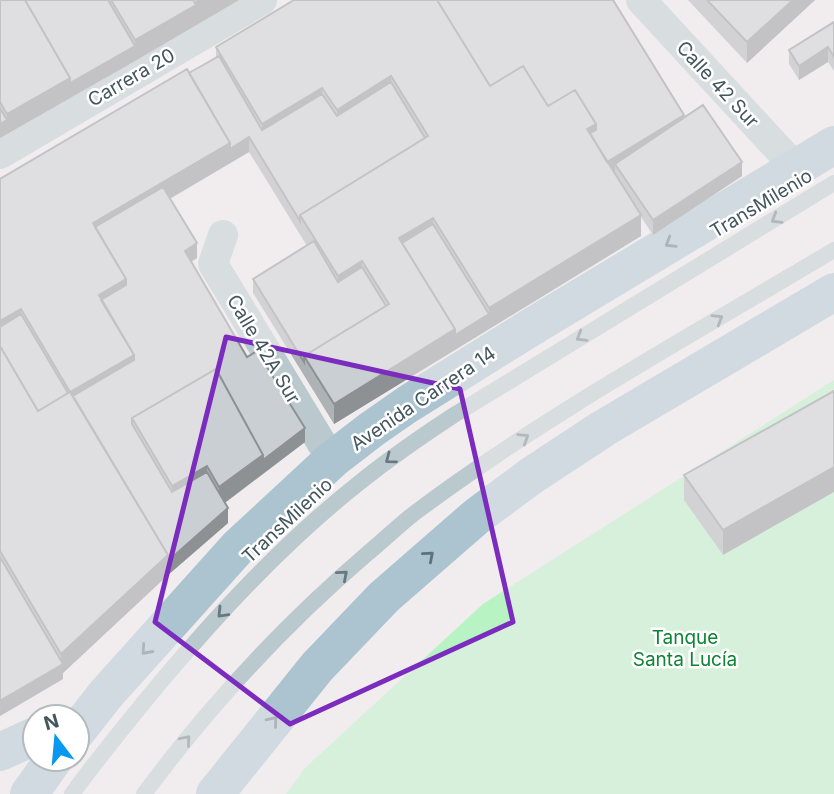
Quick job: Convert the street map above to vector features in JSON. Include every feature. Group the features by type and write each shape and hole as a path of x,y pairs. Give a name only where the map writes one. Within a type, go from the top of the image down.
{"main road":[{"name":"Avenida Carrera 14","path":"91,714 238,547 333,459 408,404 834,145"},
{"path":"215,794 317,667 384,597 477,516 531,476 604,428 834,292"},
{"path":"91,704 106,695"},
{"path":"0,752 21,742"},
{"path":"29,794 44,773"}],"street":[{"name":"Carrera 20","path":"0,154 262,0"},
{"name":"Calle 42 Sur","path":"640,0 797,167"},
{"name":"Calle 42A Sur","path":"223,235 213,264 333,459"}],"lane":[{"name":"TransMilenio","path":"72,794 114,738 197,639 280,552 358,483 454,415 834,183"},
{"path":"144,794 209,713 274,642 336,580 415,513 496,455 588,397 834,250"}],"highlighted area":[{"path":"226,337 460,389 513,622 290,724 155,622"}],"green space":[{"name":"Tanque Santa Lucía","path":"834,380 834,794 286,794 305,768 483,604"}],"building":[{"path":"0,0 25,0 70,78 7,114 0,102"},
{"path":"25,0 108,0 135,46 70,83 70,78"},
{"path":"111,0 193,0 196,5 135,40"},
{"path":"294,0 437,0 490,86 523,66 548,106 575,90 596,124 587,129 641,215 489,308 433,218 399,238 455,329 334,404 304,356 389,304 362,261 338,276 300,215 428,136 391,76 337,110 322,88 262,124 216,47"},
{"path":"437,0 613,0 684,115 607,162 590,133 596,130 596,124 575,90 548,106 523,66 490,86"},
{"path":"707,0 793,0 747,42"},
{"path":"834,22 834,57 828,47 799,66 789,50"},
{"path":"219,56 262,130 322,94 337,116 391,82 425,138 300,215 300,221 249,137 230,149 230,143 189,73"},
{"path":"187,69 230,143 93,223 126,279 99,295 134,355 70,392 21,309 0,321 0,179"},
{"path":"703,105 742,162 653,220 615,164"},
{"path":"0,108 7,120 0,124"},
{"path":"163,187 197,243 185,251 247,357 257,351 305,428 263,460 263,455 216,369 132,418 132,424 172,492 207,472 228,508 168,561 168,555 73,396 134,360 134,355 101,300 126,285 126,279 95,227"},
{"path":"433,224 489,314 455,335 455,329 402,243"},
{"path":"314,241 338,282 362,267 386,306 304,356 304,362 253,279"},
{"path":"21,314 68,393 38,411 0,346 0,327"},
{"path":"0,346 38,411 70,392 168,555 61,654 0,551"},
{"path":"216,369 263,455 219,487 207,466 172,486 132,418"},
{"path":"834,391 834,467 723,530 684,475"},
{"path":"0,557 63,664 0,701"}]}
